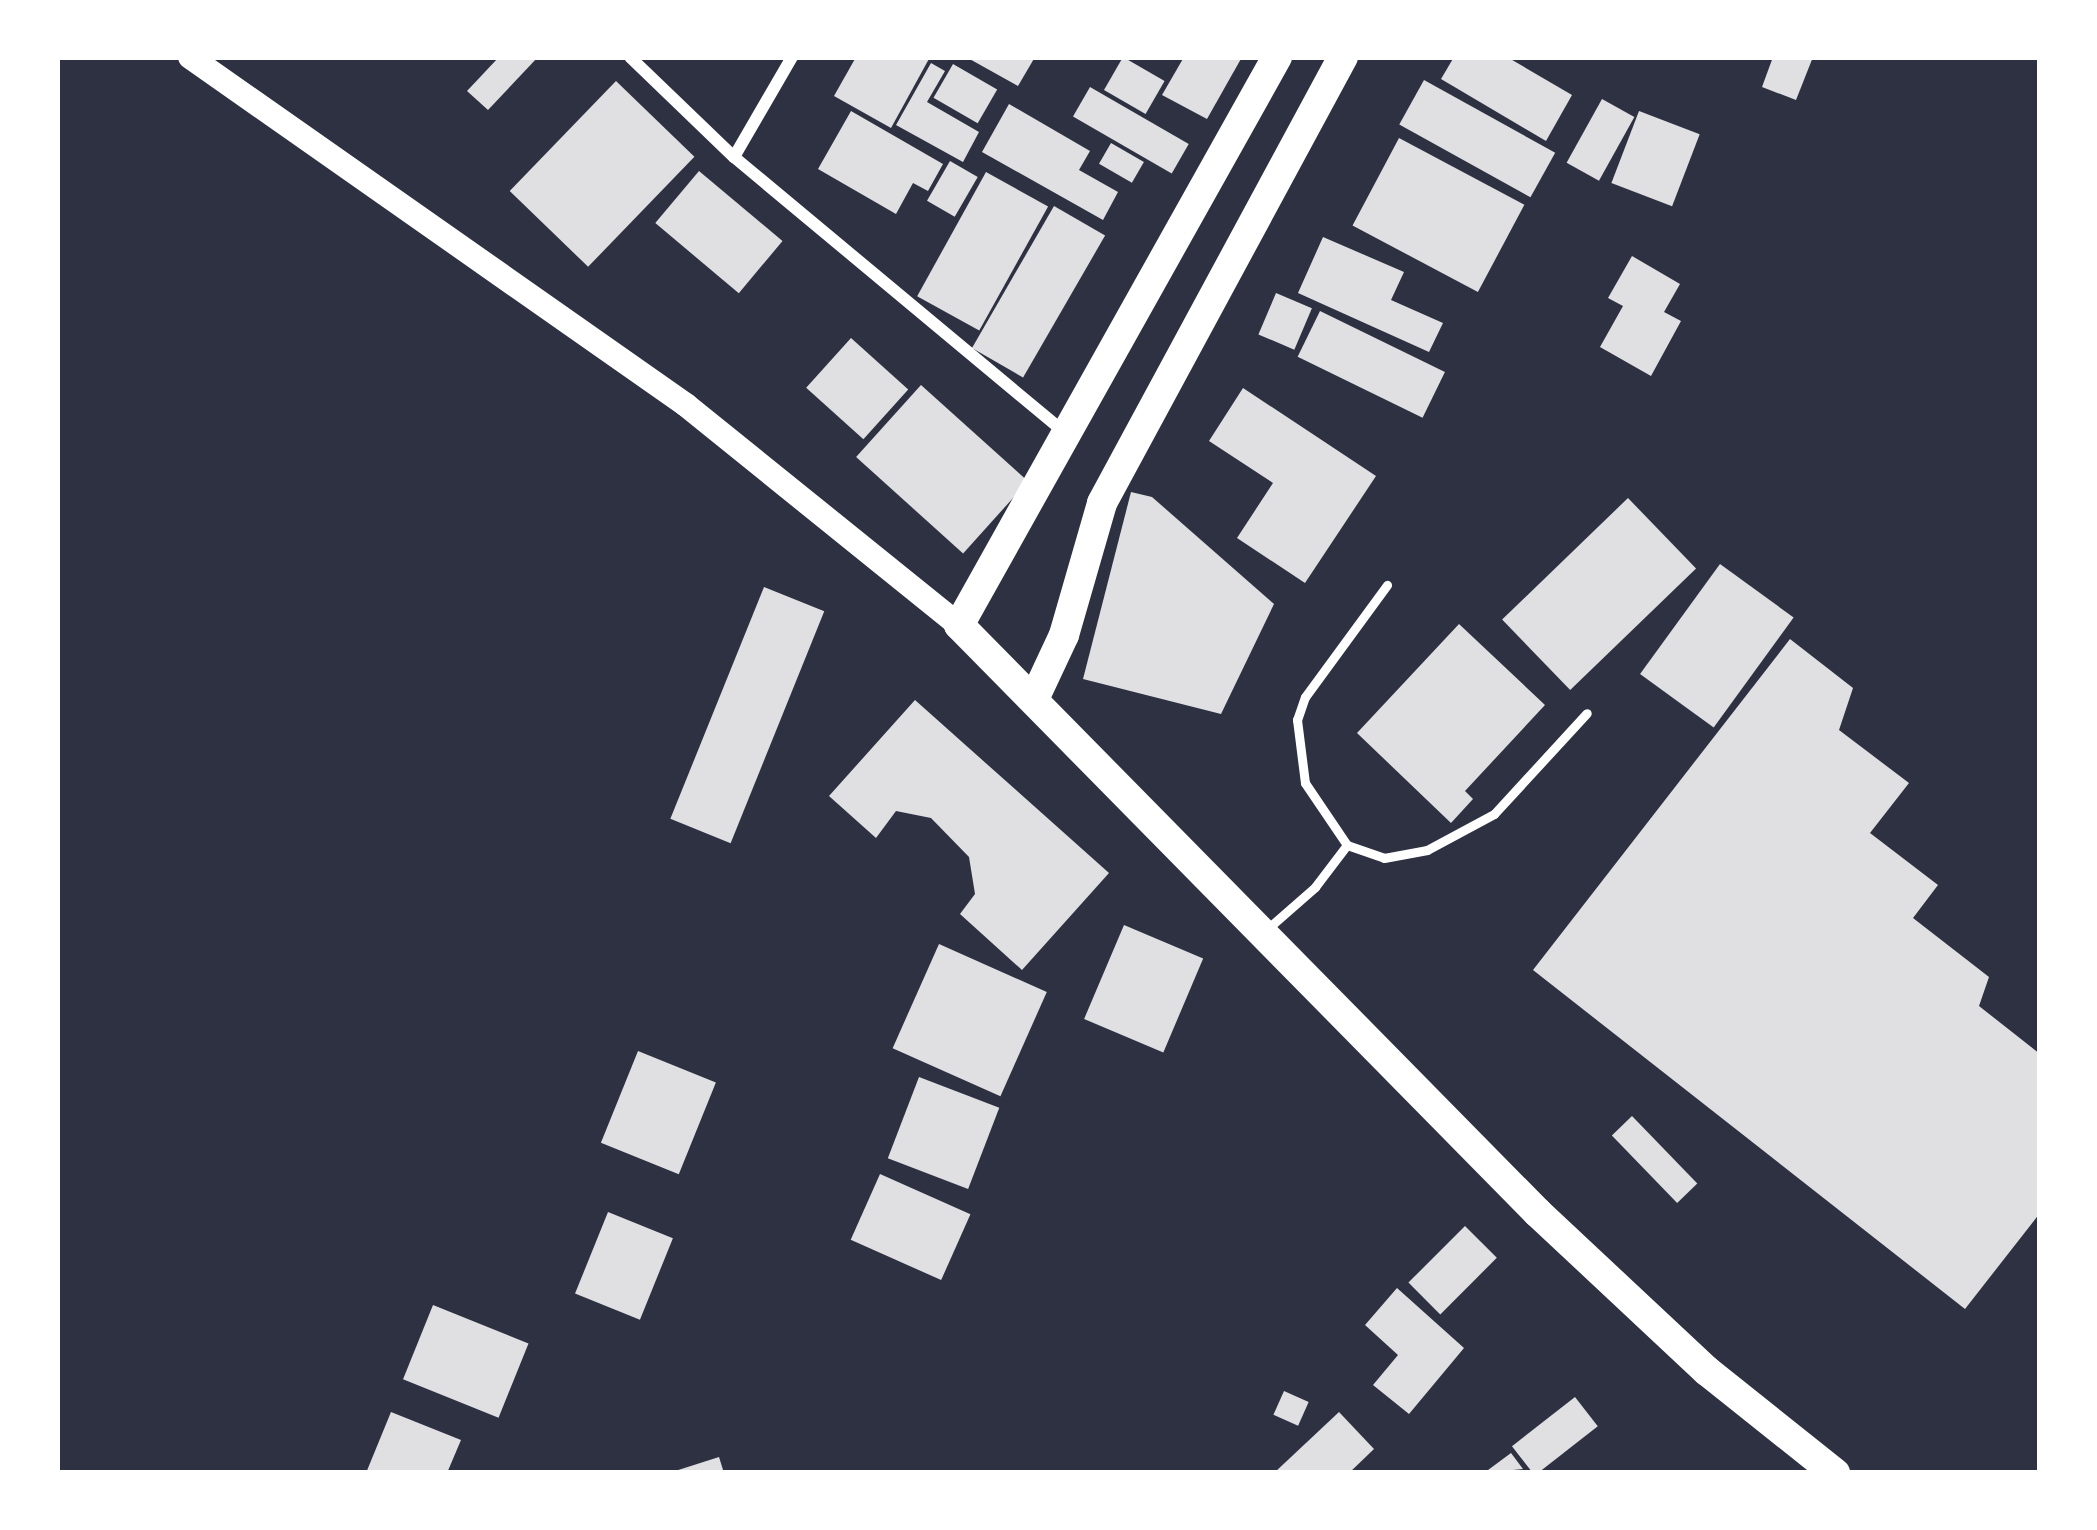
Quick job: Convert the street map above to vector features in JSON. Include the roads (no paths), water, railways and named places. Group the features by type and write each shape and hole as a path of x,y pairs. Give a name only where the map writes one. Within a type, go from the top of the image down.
{"main road":[{"path":"190,57 686,405 959,625 1035,697 1261,935 1537,1212 1707,1371 1835,1473"},
{"path":"959,625 1276,57"},
{"path":"1035,697 1064,635 1102,502 1343,57"}],"street":[{"path":"630,57 734,157 1068,436"},
{"path":"734,157 792,57"}],"lane":[{"path":"1387,585 1306,697 1298,720 1305,783 1347,845 1384,858 1427,850 1494,814 1587,713"},
{"path":"1261,935 1315,887 1347,845"}]}
